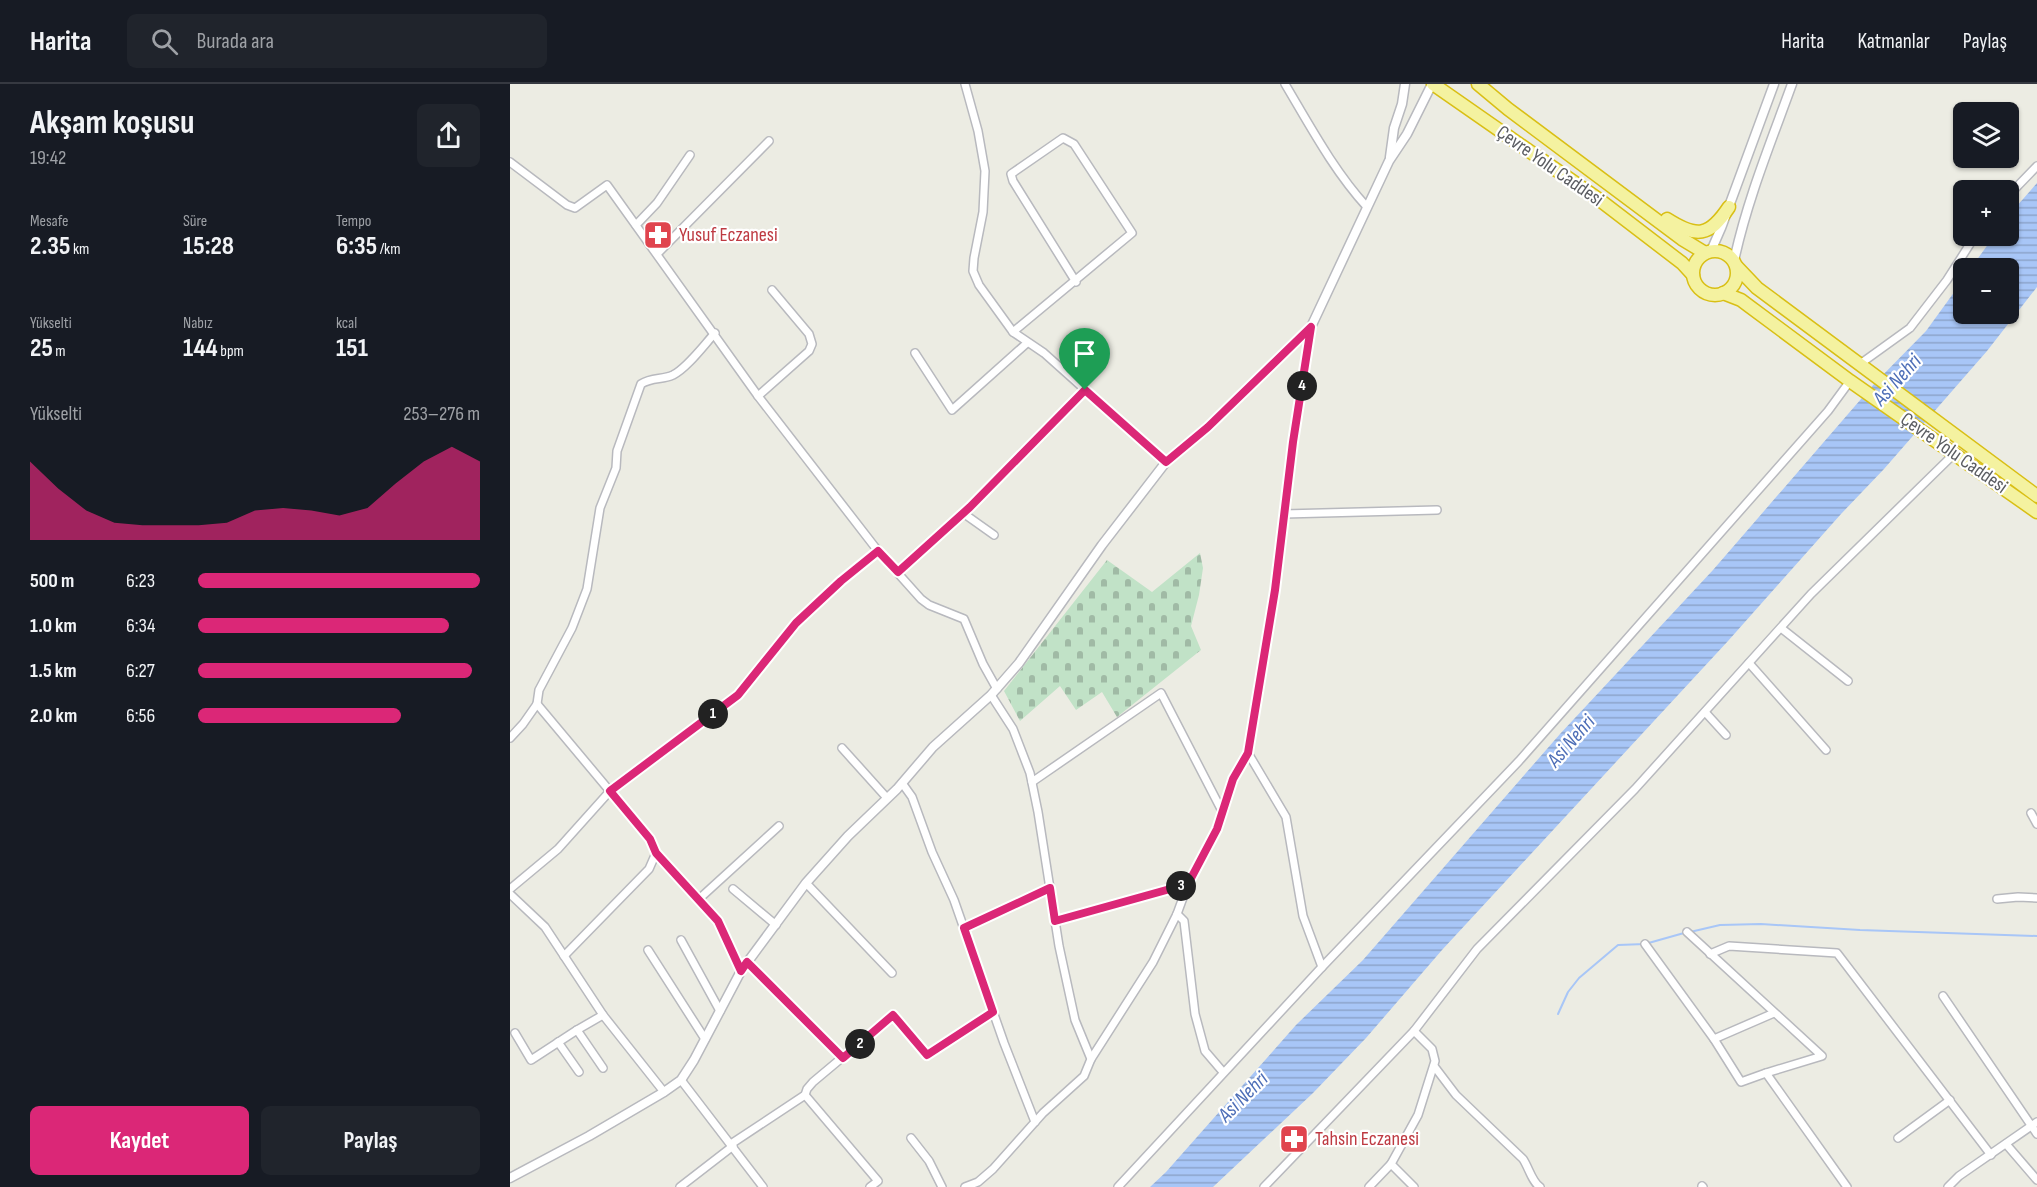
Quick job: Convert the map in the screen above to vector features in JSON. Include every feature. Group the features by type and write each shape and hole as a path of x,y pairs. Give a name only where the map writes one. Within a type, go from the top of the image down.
{"highway":[{"name":"Çevre Yolu Caddesi","path":"1433,84 1601,201 1682,263 1703,291 1709,294 1723,293 1741,300 1853,383 2037,512"},
{"name":"Çevre Yolu Caddesi","path":"1478,84 1682,239 1708,252 1724,252 1756,288 2037,496"},
{"path":"1646,213 1658,214 1685,231 1695,232 1712,227 1720,221 1729,207"},
{"path":"1693,275 1695,262 1708,252"},
{"path":"1723,293 1733,286 1736,280 1735,264"}],"street":[{"path":"965,84 978,131 985,171 983,212 973,271 979,285 1013,332 1044,353 1166,462"},
{"path":"1285,84 1328,154 1367,207"},
{"path":"1389,161 1394,128 1402,104 1405,84"},
{"path":"965,1187 981,1184 1035,1122 1084,1076 1091,1059 1153,962 1177,914 1188,884 1217,829 1233,779 1248,753 1275,590 1293,442 1311,327 1389,161 1407,135 1433,84"},
{"path":"1708,252 1729,207 1774,84"},
{"path":"1735,264 1738,239 1792,84"},
{"path":"1013,332 1076,282 1132,233 1079,150 1069,140 1063,138 1011,174 1013,182 1076,282"},
{"path":"657,254 769,141"},
{"path":"636,225 657,203 690,154"},
{"path":"510,162 567,205 575,208 608,185 758,396 878,551 921,599 929,605 964,619 994,692 1013,729 1032,782 1055,921 1075,1020 1091,1059"},
{"path":"2019,185 2037,166"},
{"path":"1865,368 1910,328 1947,280 1969,246"},
{"path":"758,396 809,351 812,344 809,334 772,290"},
{"path":"510,1178 664,1092 681,1080 741,971 806,883 848,836 902,783 933,747 994,692 1019,663 1102,545 1166,462 1208,427 1311,327"},
{"path":"510,738 537,704 540,690 572,628 587,589 600,508 616,468 617,451 641,384 649,379 667,378 677,373 715,333"},
{"path":"915,353 952,410 1027,343"},
{"path":"1118,1187 1223,1072 1519,761 1853,383"},
{"path":"898,572 963,513 1085,390"},
{"path":"1264,1187 1414,1031 1477,950 1635,789 1811,594 1950,450"},
{"path":"1284,514 1437,510"},
{"path":"963,513 994,535"},
{"path":"510,889 558,849 610,791 738,695 796,623 841,581 878,551"},
{"path":"1781,628 1848,681"},
{"path":"1749,663 1826,750"},
{"path":"1032,782 1161,693 1222,811"},
{"path":"537,704 650,839 656,853 718,921 741,971"},
{"path":"1705,712 1726,735"},
{"path":"842,748 887,798"},
{"path":"1248,753 1286,817 1303,916 1322,967"},
{"path":"902,783 912,797 964,928 1035,1122"},
{"path":"2031,813 2037,824"},
{"path":"699,899 779,826"},
{"path":"564,956 649,869 656,853"},
{"path":"806,883 892,974"},
{"path":"1055,921 1188,884"},
{"path":"964,928 1050,888"},
{"path":"733,889 776,925"},
{"path":"510,894 545,927 603,1015 664,1092"},
{"path":"1996,899 2037,898"},
{"path":"1177,914 1184,921 1195,1014 1205,1051 1223,1072"},
{"path":"1645,944 1714,1039 1741,1082 1821,1056 1687,932"},
{"path":"681,940 720,1011"},
{"path":"1710,954 1729,946 1837,953 1991,1155"},
{"path":"648,950 705,1039"},
{"path":"747,962 843,1058"},
{"path":"1943,996 2034,1125 2037,1134"},
{"path":"680,1187 732,1145 805,1095 813,1082 893,1015 927,1055 993,1012"},
{"path":"1714,1039 1774,1013"},
{"path":"515,1033 531,1060 603,1015"},
{"path":"577,1030 603,1068"},
{"path":"1369,1187 1391,1164 1418,1115 1434,1066 1432,1049 1414,1031"},
{"path":"558,1042 579,1072"},
{"path":"1434,1066 1456,1095 1523,1160 1531,1171 1534,1183 1540,1187"},
{"path":"1766,1073 1847,1187"},
{"path":"681,1080 763,1187"},
{"path":"805,1095 878,1182 870,1187"},
{"path":"1898,1138 1950,1100"},
{"path":"1948,1187 1959,1176 2034,1125"},
{"path":"911,1138 929,1161 942,1187"},
{"path":"2006,1144 2037,1180"},
{"path":"1391,1164 1414,1187"}],"green space":[{"path":"1200,553 1203,568 1191,626 1201,650 1117,717 1102,692 1076,710 1060,686 1020,721 1004,691 1107,560 1152,592"}],"water":[{"path":"2037,183 2037,287 2019,310 2019,258 1978,258 1987,246 2019,246 2019,204"},
{"name":"Asi Nehri","path":"1953,294 1953,324 2008,324 1884,469 1442,950 1366,1038 1313,1093 1213,1187 1150,1187 1166,1172 1296,1025 1363,960 1560,734 1713,570 1874,384 1926,331"}],"waterway":[{"path":"1690,932 1720,925 1761,924 2037,936"},
{"path":"1558,1014 1568,992 1579,978 1618,945 1645,944 1684,933"}],"place":[{"name":"Yusuf Eczanesi","path":"658,235"},
{"name":"Tahsin Eczanesi","path":"1294,1139"}],"route":[{"path":"1311,327 1293,442 1275,590 1248,753 1233,779 1217,829 1188,884 1055,921 1050,888 964,928 993,1012 927,1055 893,1015 843,1058 747,962 741,971 718,921 656,853 650,839 610,791 738,695 796,623 841,581 878,551 898,572 970,507 1085,390 1166,462 1208,427 1311,327"}]}
